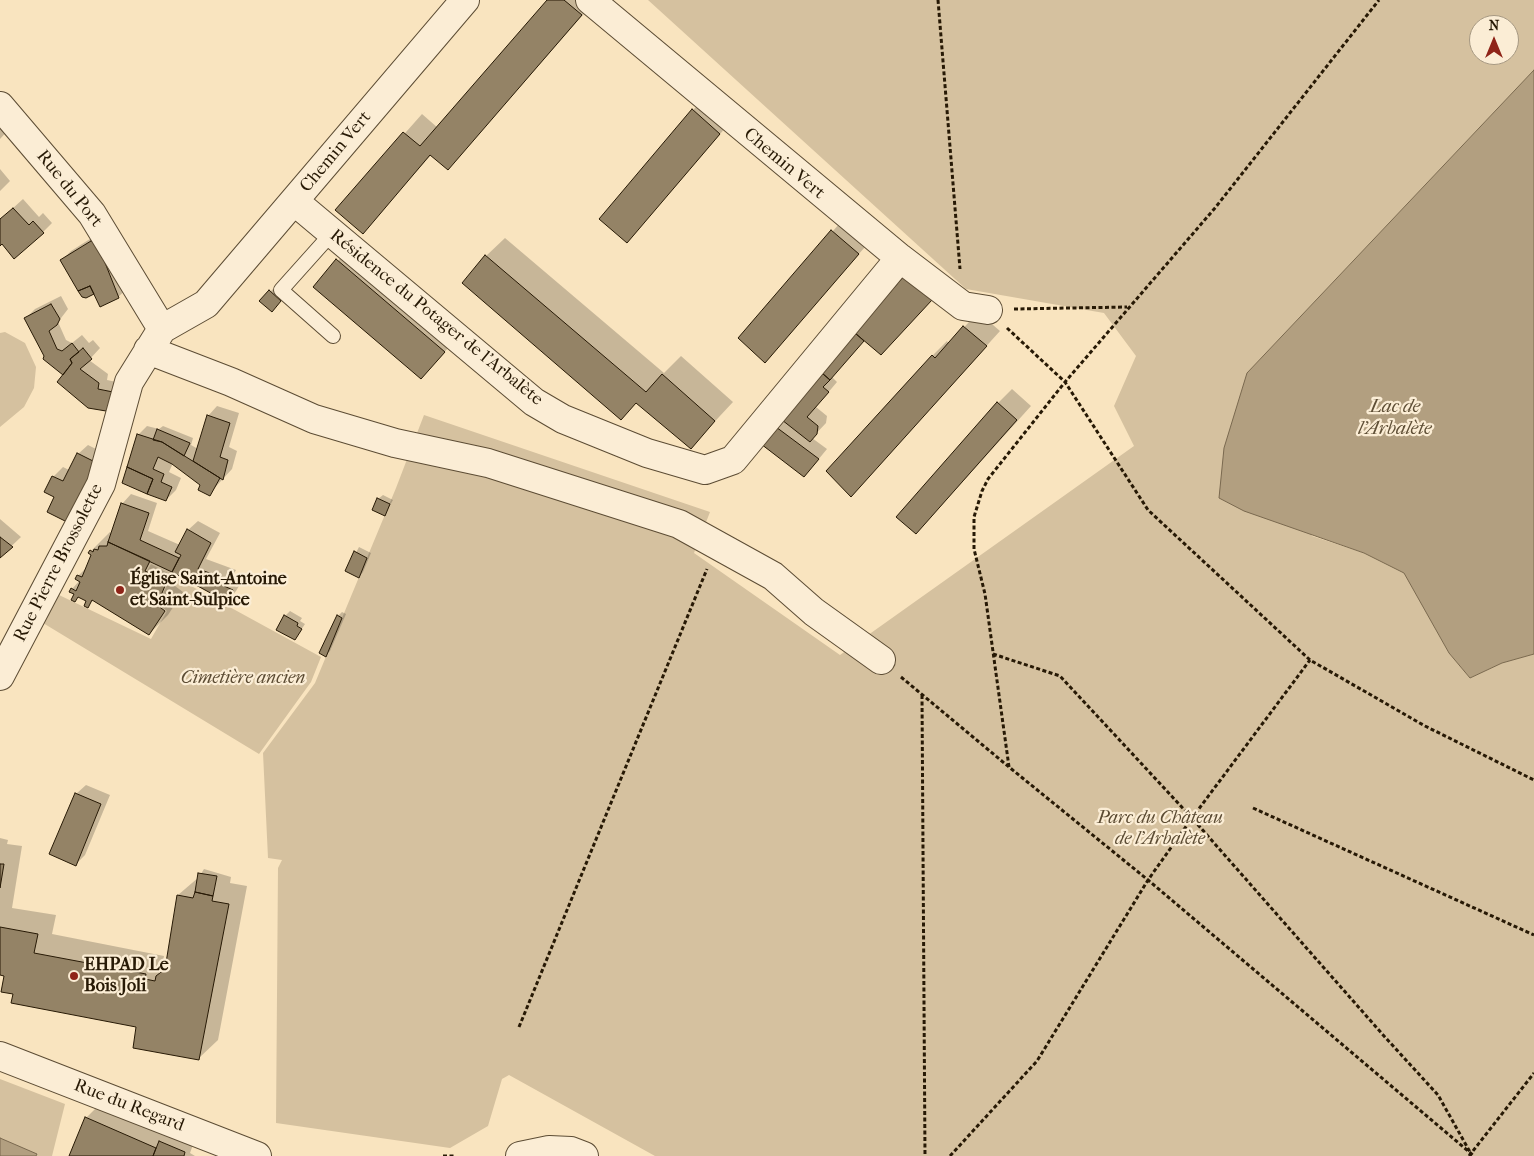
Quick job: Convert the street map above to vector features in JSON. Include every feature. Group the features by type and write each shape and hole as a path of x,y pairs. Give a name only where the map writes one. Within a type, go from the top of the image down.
{"street":[{"name":"Chemin Vert","path":"206,304 465,0"},
{"name":"Chemin Vert","path":"590,0 900,258 976,308"},
{"name":"Rue du Port","path":"0,106 92,214 155,340"},
{"name":"Résidence du Potager de l'Arbalète","path":"294,201 534,402 563,419 639,449 705,470 733,460 900,258"},
{"name":"Rue Pierre Brossolette","path":"0,676 101,484 129,382 155,340 206,304"},
{"path":"155,340 231,382 314,419 394,443 488,463 679,524 773,576 814,612 881,660"},
{"name":"Rue du Regard","path":"0,1056 257,1156"},
{"path":"525,1154 549,1150 571,1150 584,1156"}],"lane":[{"path":"332,233 281,290 333,336"}],"path":[{"path":"938,0 976,308 1065,382 1148,510 1310,660 1425,726 1534,780"},
{"path":"1009,767 985,594 974,548 974,517 988,478 1128,307 1216,208 1379,0"},
{"path":"976,308 1128,307"},
{"path":"519,1027 717,545"},
{"path":"994,654 1060,676 1192,818 1438,1095 1471,1155"},
{"path":"881,660 1148,880 1471,1155"},
{"path":"950,1156 1037,1061 1148,880 1310,660"},
{"path":"922,694 925,1156"},
{"path":"1253,808 1534,935"},
{"path":"1471,1155 1534,1073"},
{"path":"443,1156 455,1156"}],"green space":[{"name":"Parc du Château de l'Arbalète","path":"648,0 1534,0 1534,70 1247,373 1312,536 1364,553 1405,573 1449,653 1470,678 1502,663 1534,654 1534,1156 655,1156 509,1075 502,1079 488,1126 450,1148 276,1123 278,868 282,860 268,858 263,753 315,683 396,488 424,415 710,512 694,553 840,655 1134,446 1114,406 1136,356 1104,313 966,289"},
{"path":"5,332 25,343 36,367 34,388 24,407 0,427 0,333"},
{"name":"Cimetière ancien","path":"151,564 321,657 311,682 259,754 43,623 59,595 151,639 167,611 158,604 169,581 147,571"},
{"path":"0,1079 65,1104 52,1156 0,1156"}],"water":[{"name":"Lac de l'Arbalète","path":"1534,70 1534,654 1502,663 1470,678 1449,653 1404,573 1364,553 1244,511 1219,498 1224,448 1247,373"},
{"path":"0,1138 37,1154 36,1156 0,1156"}],"building":[{"path":"547,0 564,0 582,15 448,170 430,155 363,234 335,210 403,132 420,146"},
{"path":"692,109 720,134 627,243 599,219"},
{"path":"13,208 29,225 33,221 44,233 14,259 2,244 0,246 0,219"},
{"path":"831,230 859,254 765,363 738,338"},
{"path":"91,241 100,250 119,298 100,307 90,286 78,291 60,260"},
{"path":"485,255 646,392 662,374 715,421 691,449 636,403 621,420 462,283"},
{"path":"336,259 445,352 421,379 313,287"},
{"path":"904,276 932,300 881,355 855,333"},
{"path":"90,286 94,294 86,298 82,297 78,291"},
{"path":"269,290 281,301 272,312 259,301"},
{"path":"51,304 60,319 57,325 49,331 57,349 62,351 72,343 79,352 70,359 72,363 63,375 43,359 44,356 24,318"},
{"path":"963,326 987,346 851,497 826,471 932,355 935,358"},
{"path":"855,333 864,341 830,380 822,373"},
{"path":"83,348 92,359 80,369 99,383 98,389 123,394 118,413 88,408 57,382 72,363 70,359"},
{"path":"822,373 830,380 823,387 829,392 807,417 818,426 817,434 810,442 782,420"},
{"path":"997,402 1017,420 916,534 896,517"},
{"path":"207,415 230,423 220,457 228,460 223,480 193,461"},
{"path":"776,427 819,459 804,477 761,444"},
{"path":"157,429 190,443 184,456 162,442 153,440"},
{"path":"137,434 162,442 220,478 210,496 198,490 200,485 172,464 158,457 153,469 164,474 161,482 172,487 166,501 147,494 153,479 127,467"},
{"path":"77,453 93,461 90,471 93,472 67,522 47,512 54,497 44,492 52,476 63,481"},
{"path":"127,467 153,479 147,494 122,483"},
{"path":"377,498 390,504 385,516 372,510"},
{"path":"121,503 149,513 140,540 179,558 172,572 108,542"},
{"path":"187,529 211,543 198,569 227,579 224,586 233,590 227,602 172,572 181,555 175,552"},
{"path":"0,537 13,547 0,558"},
{"name":"Église Saint-Antoine et Saint-Sulpice","path":"108,542 150,561 145,571 167,581 157,605 165,611 149,635 92,600 88,608 84,606 86,601 78,597 75,602 71,600 74,594 69,592 71,588 76,591 80,582 75,579 77,575 82,577 91,555 88,553 90,550 93,552 94,549 98,550 99,546 107,546"},
{"path":"354,551 367,558 359,578 345,571"},
{"path":"284,615 298,623 297,626 302,629 295,640 276,630"},
{"path":"337,615 342,618 326,657 319,653"},
{"path":"75,793 101,804 76,866 49,854"},
{"path":"0,864 4,864 0,888"},
{"path":"198,873 217,876 213,896 195,892"},
{"name":"EHPAD Le Bois Joli","path":"195,892 213,896 212,901 229,904 199,1060 133,1048 136,1027 11,1003 13,994 1,992 4,976 0,975 0,927 38,934 34,953 146,974 145,979 155,981 156,976 165,969 177,895 193,898"},
{"path":"85,1117 156,1148 153,1156 69,1156"},
{"path":"159,1141 185,1152 184,1156 153,1156"}],"place":[{"name":"Église Saint-Antoine et Saint-Sulpice","path":"120,590"},
{"name":"EHPAD Le Bois Joli","path":"74,976"}]}
